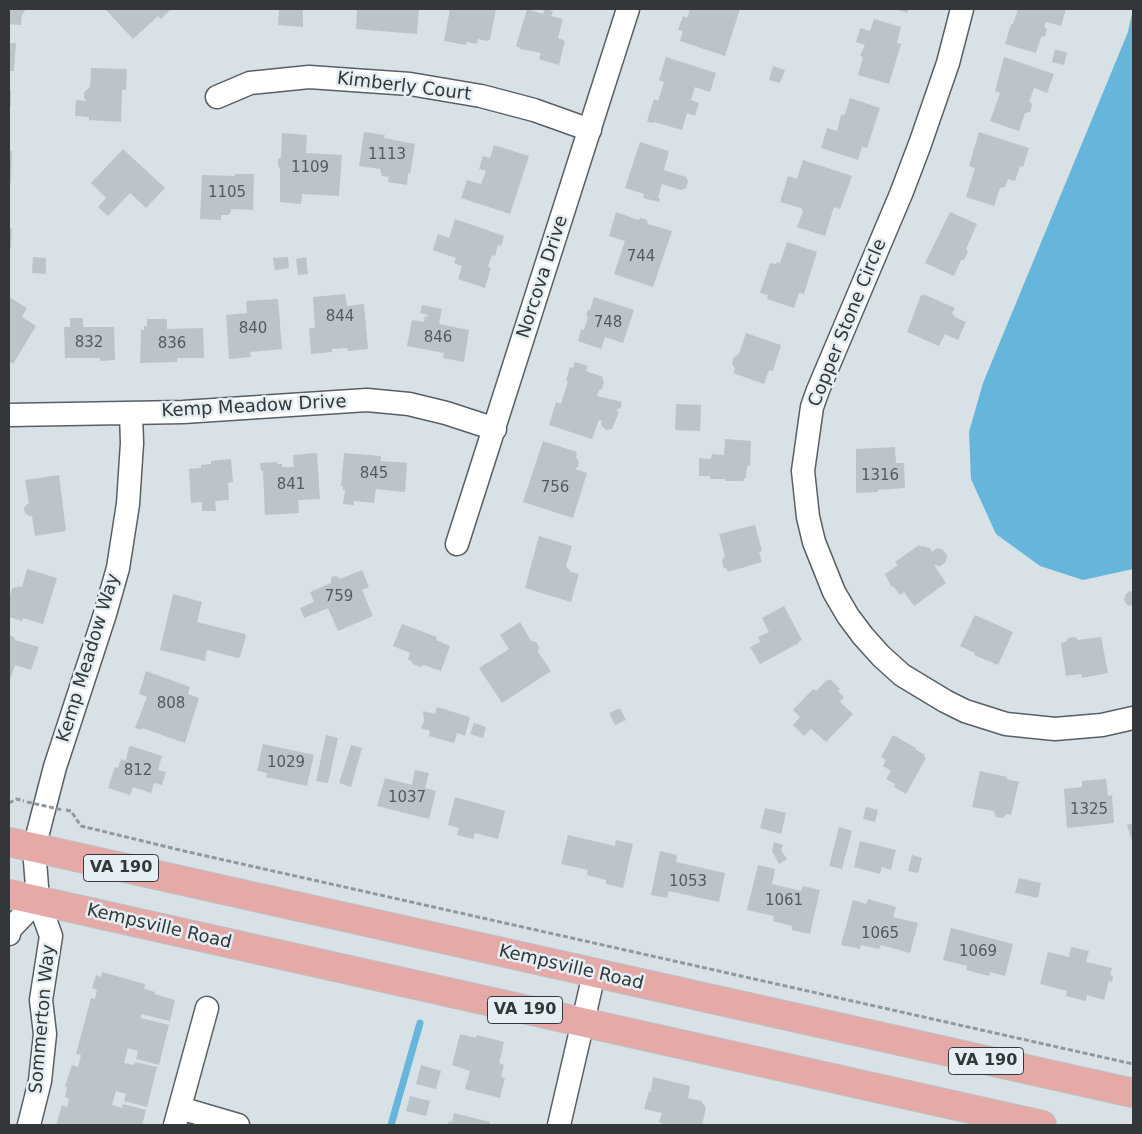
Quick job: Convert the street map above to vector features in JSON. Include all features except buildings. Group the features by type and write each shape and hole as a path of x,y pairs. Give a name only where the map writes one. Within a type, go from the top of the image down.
{"main road":[{"name":"Kempsville Road","path":"22,845 1133,1094"},
{"name":"Kempsville Road","path":"9,894 1042,1125"}],"street":[{"name":"Norcova Drive","path":"457,544 628,9"},
{"name":"Copper Stone Circle","path":"962,9 948,63 917,152 812,407 803,471 808,517 814,542 824,572 848,616 863,636 902,675 926,690 965,711 1006,724 1055,729 1102,725 1133,718"},
{"name":"Kimberly Court","path":"217,97 250,83 300,78 410,84 481,96 534,110 590,130"},
{"name":"Kemp Meadow Drive","path":"9,415 183,412 366,400 409,404 446,412 495,429"},
{"name":"Kemp Meadow Way","path":"38,900 22,845 55,767 118,568 128,504 132,443 131,413"},
{"path":"9,934 10,929 38,900"},
{"name":"Sommerton Way","path":"29,1125 40,1081 45,1034 41,1000 51,936 38,900"},
{"path":"559,1125 594,974"},
{"path":"207,1008 177,1117 238,1125"}],"path":[{"path":"9,803 17,799 71,812 81,826 175,849 1133,1064"}],"water":[{"path":"1133,9 1133,569 1083,580 1040,566 996,534 971,479 969,432 983,383 1128,32"}],"waterway":[{"path":"391,1125 420,1023"}]}
